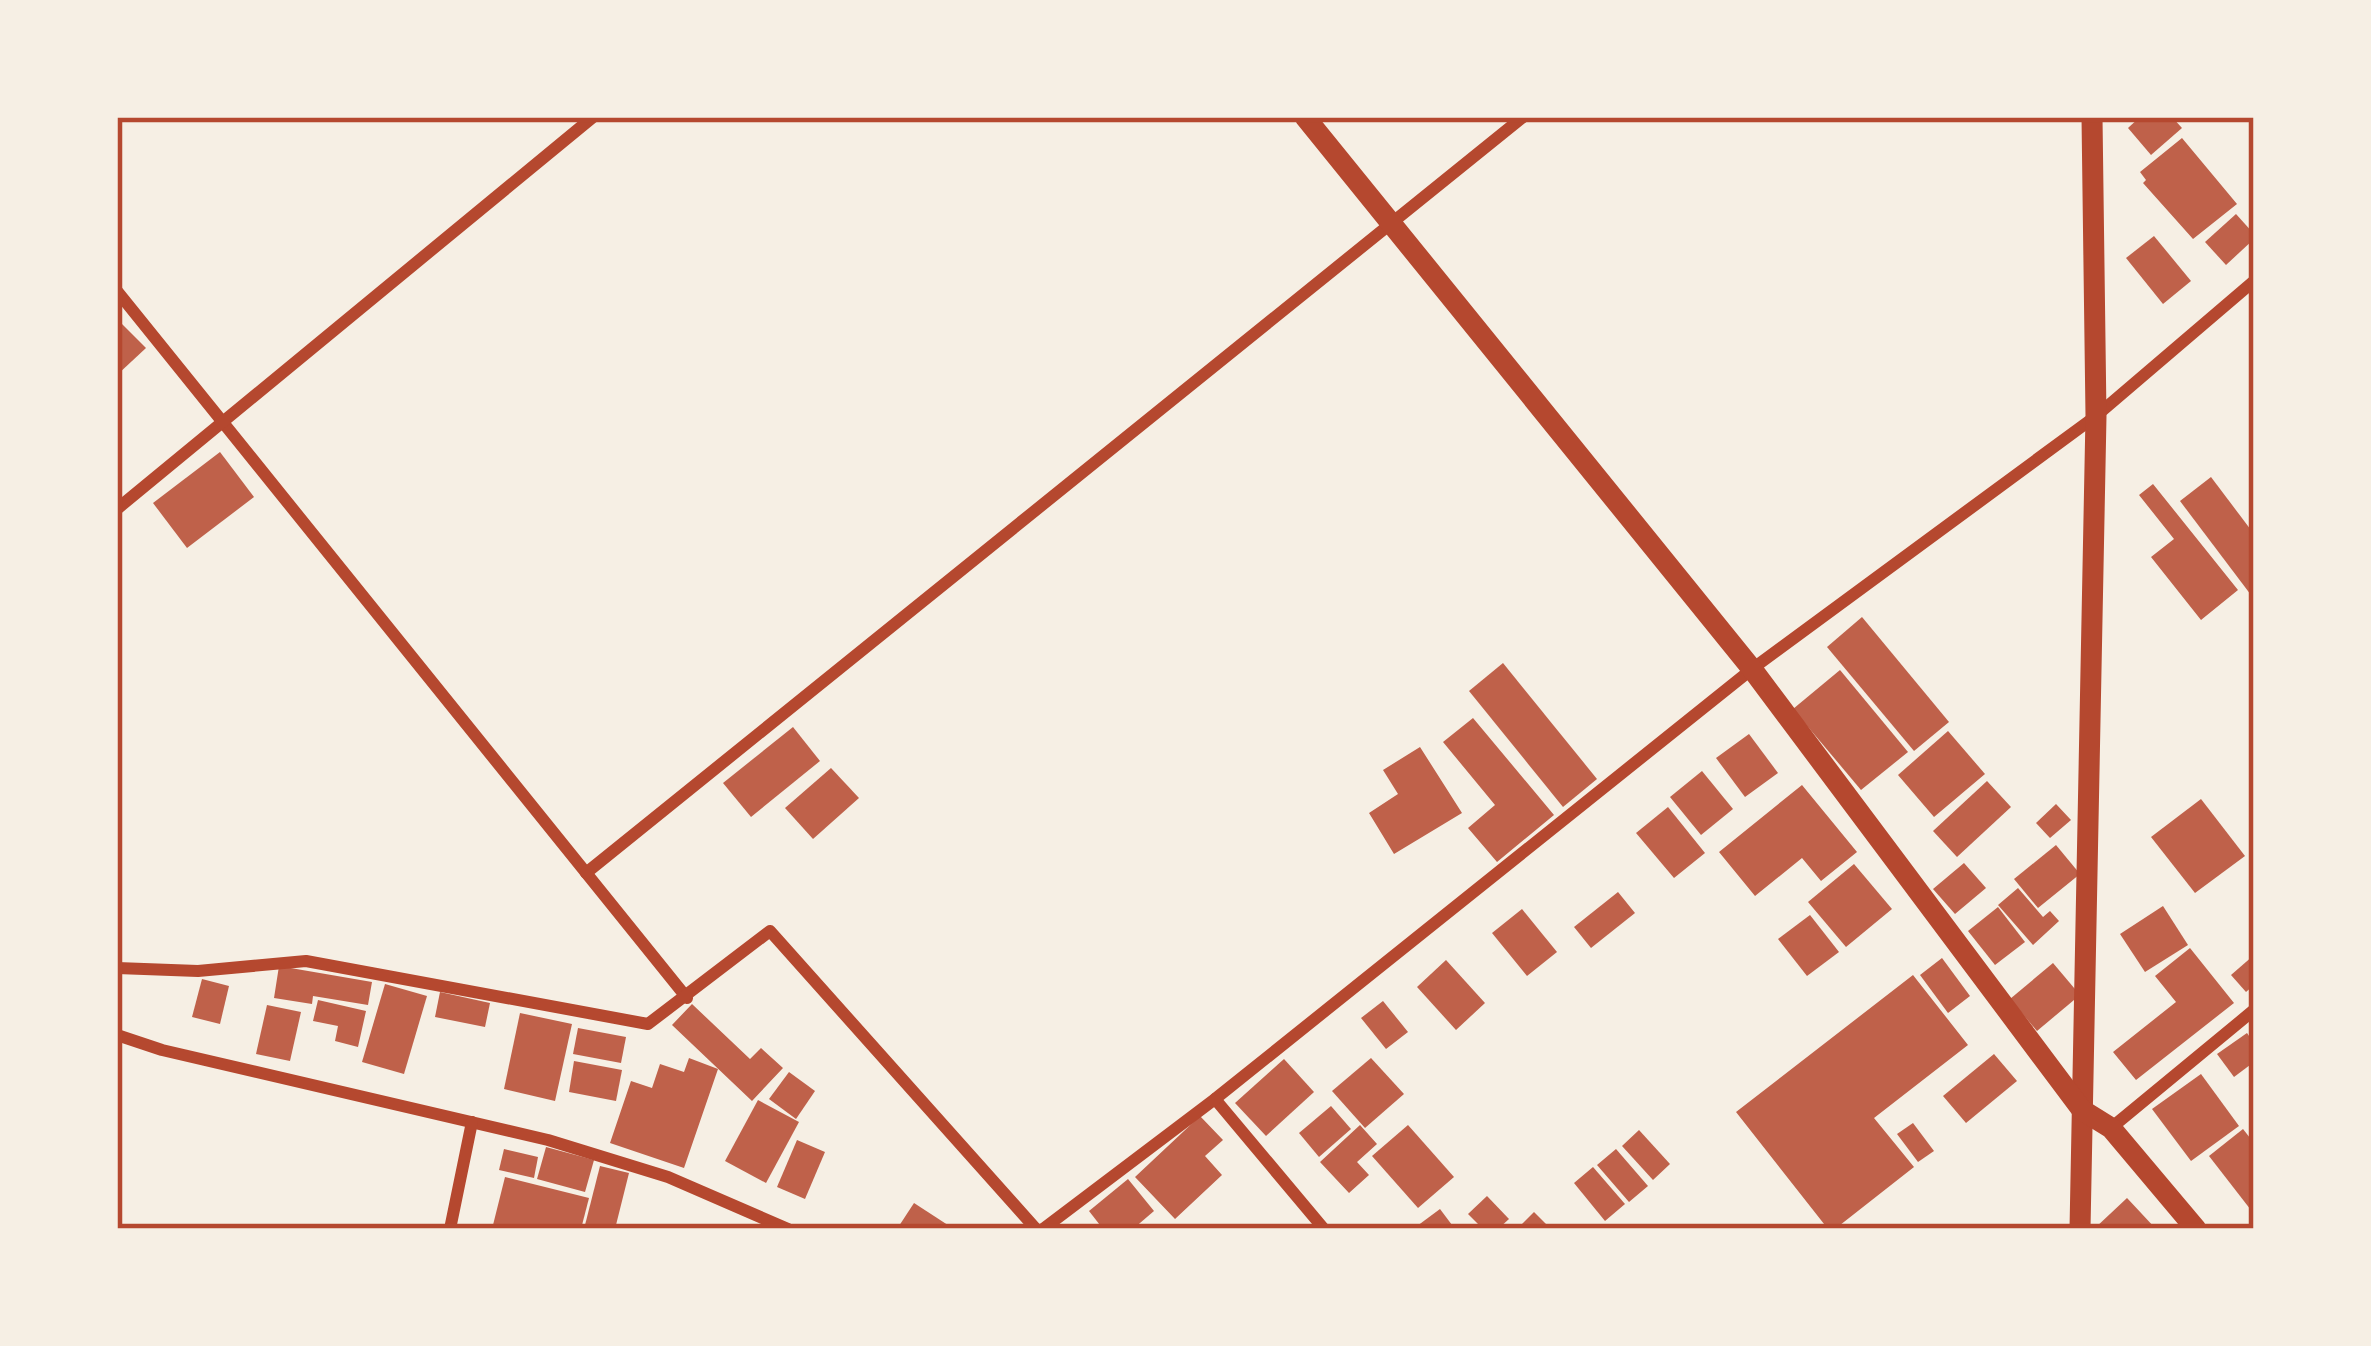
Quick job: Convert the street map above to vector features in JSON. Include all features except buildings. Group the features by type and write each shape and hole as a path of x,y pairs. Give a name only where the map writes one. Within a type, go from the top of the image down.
{"main road":[{"path":"1305,117 1752,669 2082,1110 2111,1128 2196,1229"},
{"path":"2080,1229 2096,416 2092,117"}],"street":[{"path":"117,509 593,117"},
{"path":"586,873 1523,117"},
{"path":"117,968 198,971 306,961 648,1024 770,931 1039,1229 1215,1099 1752,669 2096,416 2254,281"},
{"path":"117,291 687,998"},
{"path":"2111,1128 2254,1010"},
{"path":"117,1035 162,1050 548,1140 668,1178 788,1229"},
{"path":"1215,1099 1324,1229"},
{"path":"450,1229 472,1122"}]}
